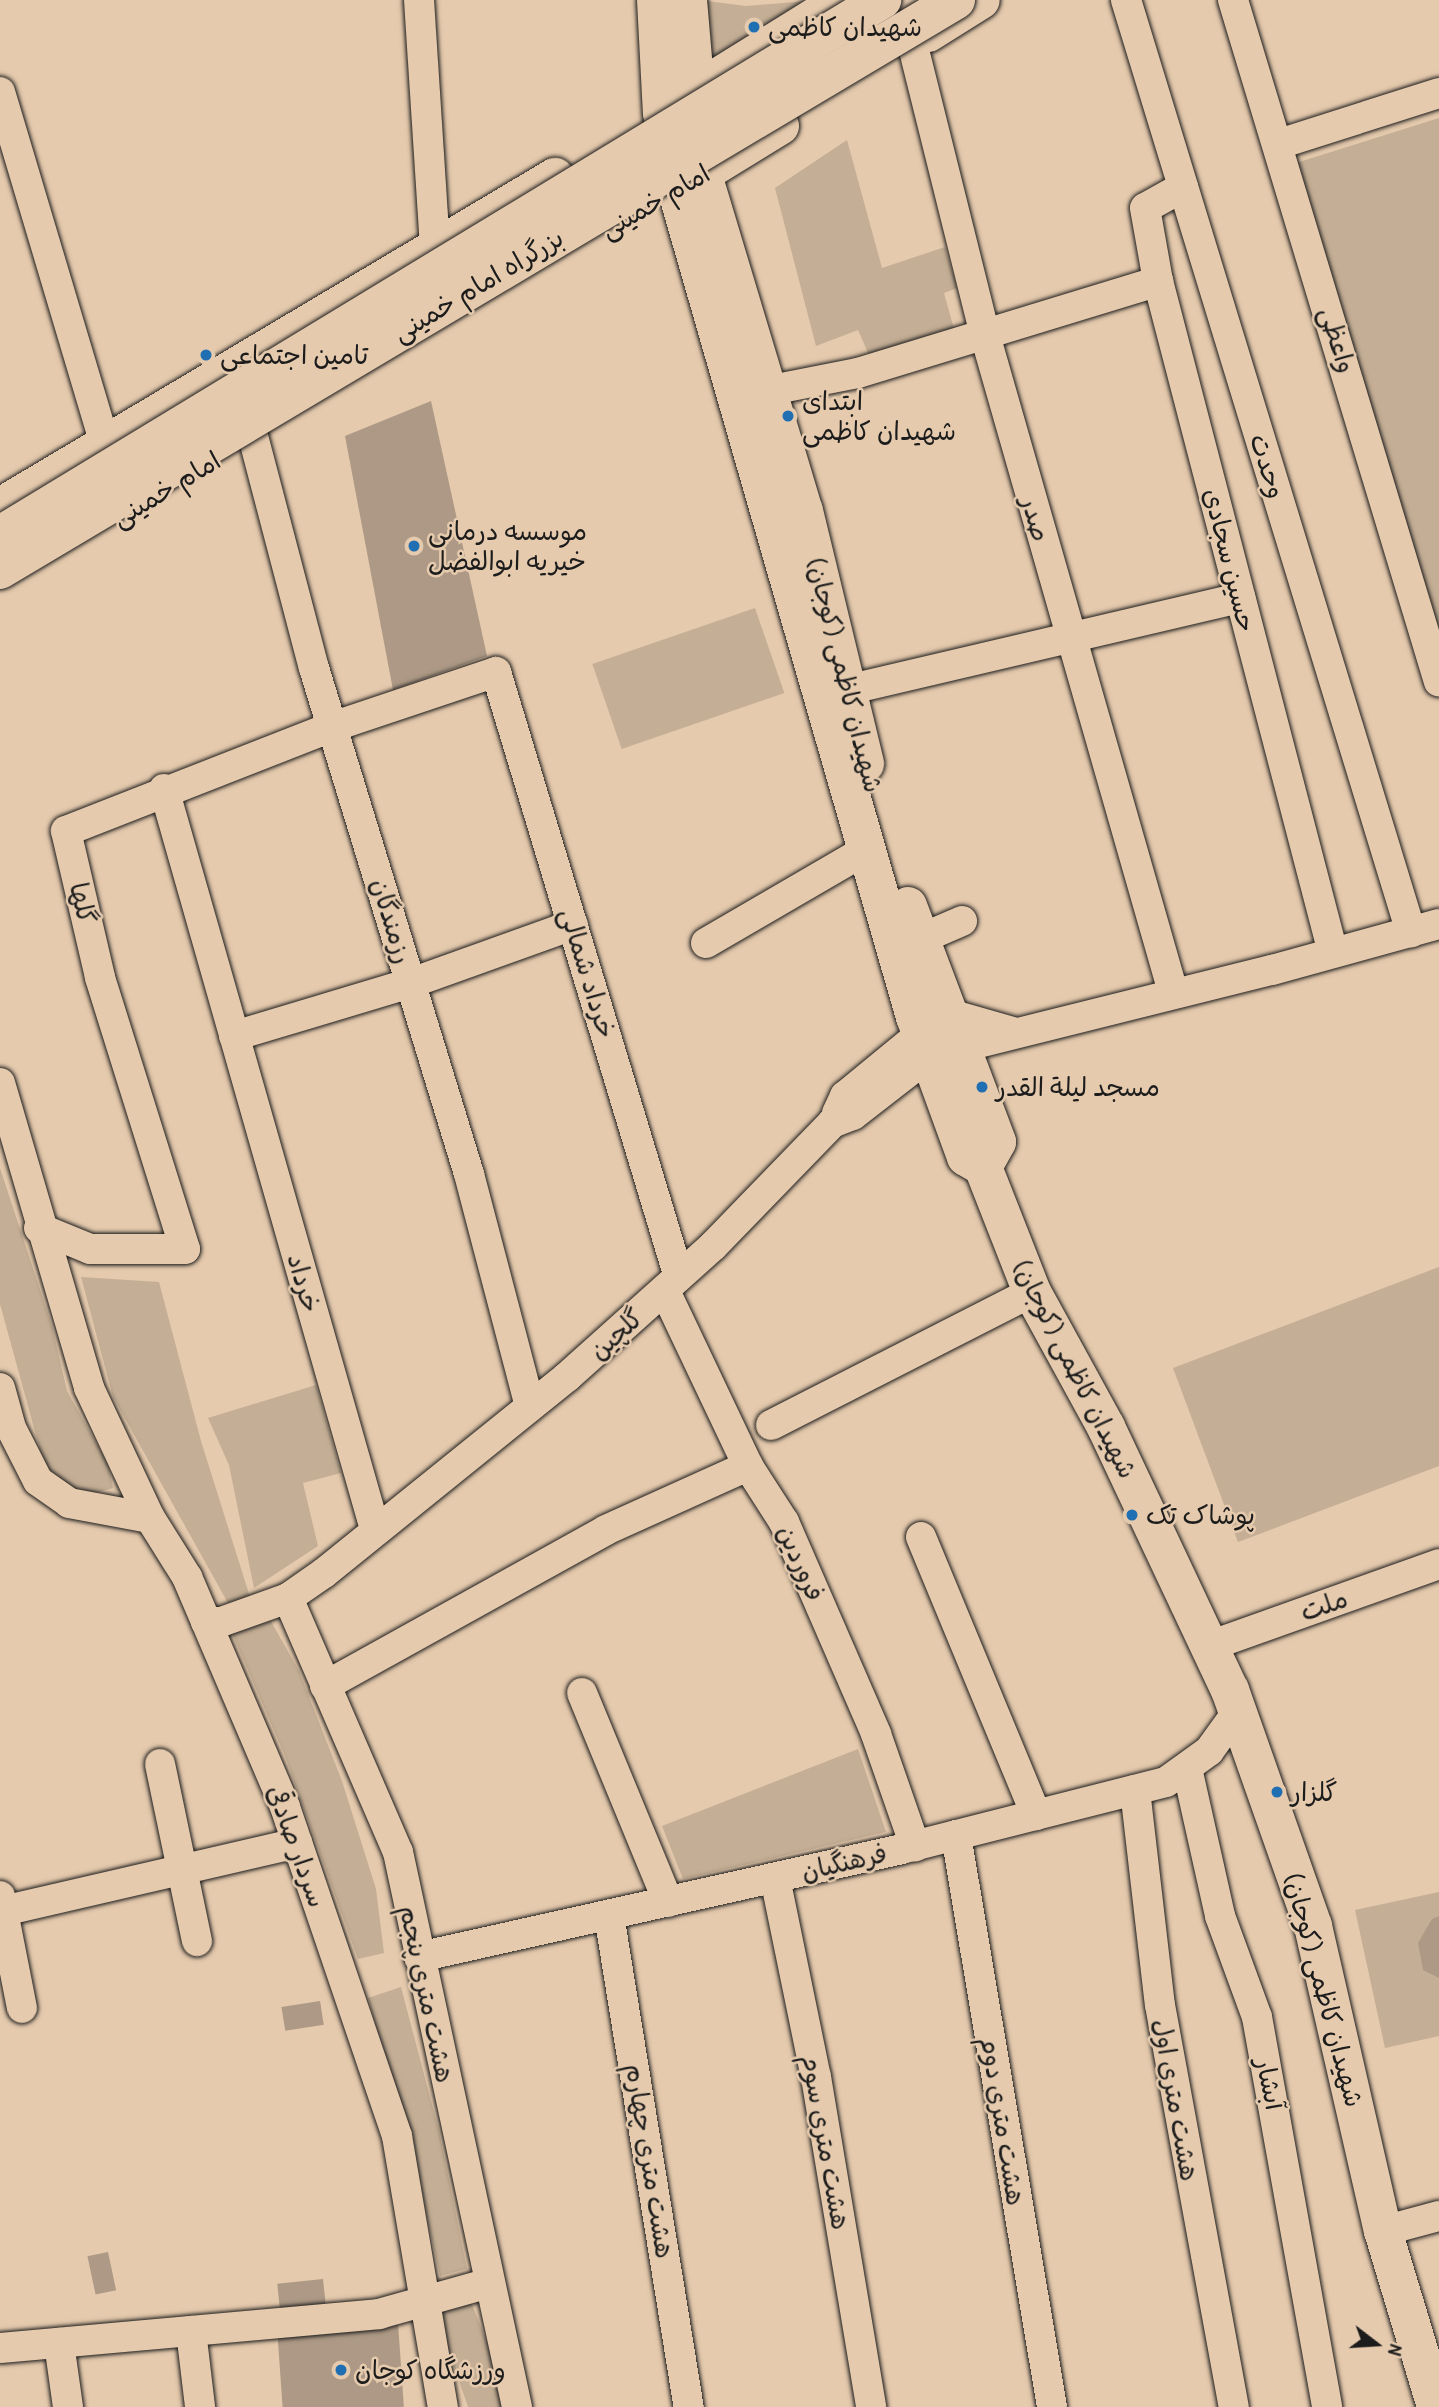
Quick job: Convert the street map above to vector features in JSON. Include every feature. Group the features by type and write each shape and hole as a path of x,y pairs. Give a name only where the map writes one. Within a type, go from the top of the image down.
{"main road":[{"path":"656,0 678,103 690,181"},
{"path":"678,103 688,0"},
{"path":"0,507 678,103 842,0"},
{"name":"بزرگراه امام خمینی","path":"0,535 882,0"},
{"name":"بزرگراه امام خمینی","path":"0,570 956,0"},
{"name":"امام خمینی","path":"0,591 253,436 690,181 981,0"},
{"path":"723,250 729,201 753,143"},
{"name":"شهیدان کاظمی (کوجان)","path":"690,181 723,250 804,512 847,690 918,940 938,1036"},
{"name":"شهیدان کاظمی (کوجان)","path":"690,181 864,851 938,1036 997,1142 984,1167 1032,1292 1106,1427 1238,1710 1313,1926 1383,2231 1436,2407"}],"street":[{"path":"419,0 435,247"},
{"name":"وحدت","path":"1125,0 1411,932"},
{"name":"واعظی","path":"1233,0 1279,144 1439,682"},
{"name":"صدر","path":"912,43 985,335 1069,639 1173,992"},
{"path":"0,92 105,444"},
{"path":"1279,144 1439,93"},
{"name":"حسین سجادی","path":"1183,187 1144,208 1158,281 1333,953"},
{"path":"766,391 858,373 1158,281"},
{"name":"رزمندگان","path":"253,436 332,727 469,1174 530,1406"},
{"path":"847,690 1240,598"},
{"name":"گلها","path":"39,1228 90,1249 185,1249 100,977 66,831 164,789 332,727 496,672"},
{"name":"خرداد شمالی","path":"496,672 573,925 672,1282"},
{"name":"خرداد","path":"164,789 375,1529"},
{"path":"706,943 864,851"},
{"path":"918,940 962,921"},
{"path":"938,1036 1014,1032 1439,924"},
{"path":"234,1036 411,983 573,925"},
{"name":"گلچین","path":"206,1622 221,1622 288,1598 530,1406 713,1246 832,1123 845,1096 938,1036"},
{"name":"سردار صادقی","path":"0,1083 39,1228 89,1388 150,1518 171,1546 206,1622 297,1843 397,2136 427,2299 443,2407"},
{"name":"فروردین","path":"672,1282 748,1466 789,1534 876,1734 915,1846"},
{"path":"771,1425 1032,1292"},
{"path":"0,1388 6,1429 38,1482 69,1503 150,1518"},
{"path":"325,1686 606,1530 748,1466"},
{"path":"921,1537 1036,1815"},
{"name":"ملت","path":"1209,1646 1439,1564"},
{"name":"هشت متری پنجم","path":"288,1598 398,1852 517,2407"},
{"path":"582,1693 668,1902"},
{"name":"فرهنگیان","path":"419,1957 915,1846 1166,1782 1209,1751 1238,1710"},
{"path":"160,1764 197,1941"},
{"name":"آبشار","path":"1187,1768 1217,1904 1257,2017 1327,2407"},
{"name":"هشت متری اول","path":"1135,1790 1162,2018 1234,2407"},
{"name":"هشت متری دوم","path":"956,1835 1052,2407"},
{"path":"22,2008 1,1904 183,1870 297,1843"},
{"name":"هشت متری سوم","path":"775,1878 816,2077 872,2407"},
{"name":"هشت متری چهارم","path":"609,1915 689,2407"},
{"path":"1383,2231 1439,2216"},
{"path":"0,2348 379,2314 489,2283"},
{"path":"191,2331 200,2407"},
{"path":"59,2343 68,2407"}],"shaded area":[{"path":"699,0 746,6 819,0 703,71"},
{"path":"1439,118 1439,638 1296,163"},
{"path":"847,140 882,268 945,247 957,288 944,293 954,329 869,355 858,330 816,346 775,188"},
{"path":"755,608 784,693 622,749 592,664"},
{"path":"0,1168 52,1326 67,1391 108,1464 113,1488 92,1494 72,1491 45,1468 0,1304"},
{"path":"1439,1267 1439,1466 1238,1542 1173,1368"},
{"path":"81,1277 159,1282 201,1441 250,1597 228,1603 113,1397"},
{"path":"316,1385 341,1473 303,1483 318,1546 254,1588 229,1465 208,1418"},
{"path":"268,1616 299,1671 342,1781 376,1889 384,1953 358,1959 285,1756 231,1631"},
{"path":"858,1749 886,1832 683,1879 662,1826"},
{"path":"1439,1892 1439,2036 1385,2048 1355,1910"},
{"path":"401,1987 439,2131 467,2269 440,2276 417,2171 368,1998"},
{"path":"471,2302 493,2357 506,2407 468,2407 435,2311"}],"building":[{"name":"موسسه درمانی خیریه ابوالفضل","path":"431,401 487,656 393,690 345,436"},
{"path":"1439,1916 1439,1978 1423,1970 1418,1943 1432,1919"},
{"path":"320,2001 324,2025 285,2031 281,2007"},
{"path":"108,2252 116,2290 96,2295 87,2256"},
{"path":"323,2279 326,2310 280,2315 277,2284"},
{"name":"ورزشگاه کوجان","path":"398,2323 404,2407 283,2407 277,2331"}],"place":[{"name":"شهیدان کاظمی","path":"754,27"},
{"name":"تامین اجتماعی","path":"206,355"},
{"name":"ابتدای شهیدان کاظمی","path":"788,416"},
{"name":"موسسه درمانی خیریه ابوالفضل","path":"414,546"},
{"name":"مسجد لیلة القدر","path":"982,1087"},
{"name":"پوشاک تک","path":"1132,1515"},
{"name":"گلزار","path":"1277,1792"},
{"name":"ورزشگاه کوجان","path":"341,2370"}]}
